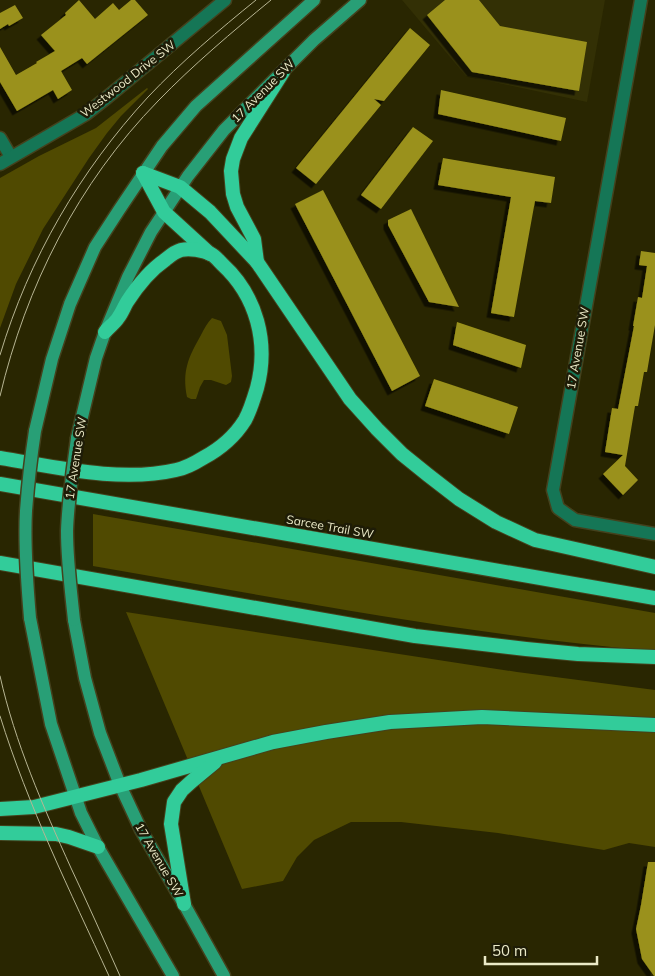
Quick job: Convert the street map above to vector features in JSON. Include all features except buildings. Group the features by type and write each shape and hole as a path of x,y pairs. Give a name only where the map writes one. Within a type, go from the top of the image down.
{"highway":[{"path":"257,262 254,239 237,207 233,194 233,160 241,138 283,72"},
{"path":"143,173 180,187 210,212 257,262 350,399 396,448 459,499 496,522 535,540 655,567"},
{"path":"0,458 96,473 141,475 178,470 212,453 228,440 245,419 260,377 262,360 259,327 254,310 235,278 226,268 164,212 143,173"},
{"path":"105,332 118,319 127,302 148,273 173,253 191,250 211,254"},
{"name":"Sarcee Trail SW","path":"0,484 655,598"},
{"path":"0,563 415,636 578,654 655,657"},
{"path":"0,809 34,807 220,758 273,742 390,722 482,717 655,725"},
{"path":"184,904 171,824 174,802 192,780 220,758"},
{"path":"0,833 56,834 98,847"}],"main road":[{"path":"173,976 98,847 81,813 52,724 30,618 26,512 31,456 35,430 52,359 70,304 95,247 162,146 196,106 314,0"},
{"name":"17 Avenue SW","path":"224,976 141,830 120,785 98,724 85,678 74,620 67,532 77,438 96,358 105,332 128,277 151,232 180,187 224,130 314,40 360,0"}],"street":[{"name":"Westwood Drive SW","path":"6,161 86,114 225,0"},
{"name":"17 Avenue SW","path":"641,0 553,490 558,508 575,520 655,534"},
{"path":"0,138 6,161"}],"shaded area":[{"path":"402,0 605,0 587,102 466,76"},
{"path":"147,88 107,133 43,229 16,284 0,328 0,178 96,128"},
{"path":"212,318 221,321 227,335 232,376 231,382 226,385 211,380 204,380 196,399 191,399 187,397 185,380 187,365 196,343"},
{"path":"93,514 655,613 655,651 443,626 93,566"},
{"path":"126,612 517,672 655,690 655,847 629,843 604,850 498,833 401,822 351,822 314,840 297,857 283,881 242,889"}],"tram line":[{"path":"0,355 12,319 42,250 59,217 100,155 123,125 174,71 256,0"},
{"path":"0,396 24,315 40,276 80,201 103,166 129,133 171,88 213,49 271,0"},
{"path":"0,676 13,726 40,798 120,976"},
{"path":"0,716 23,783 109,976"}]}
